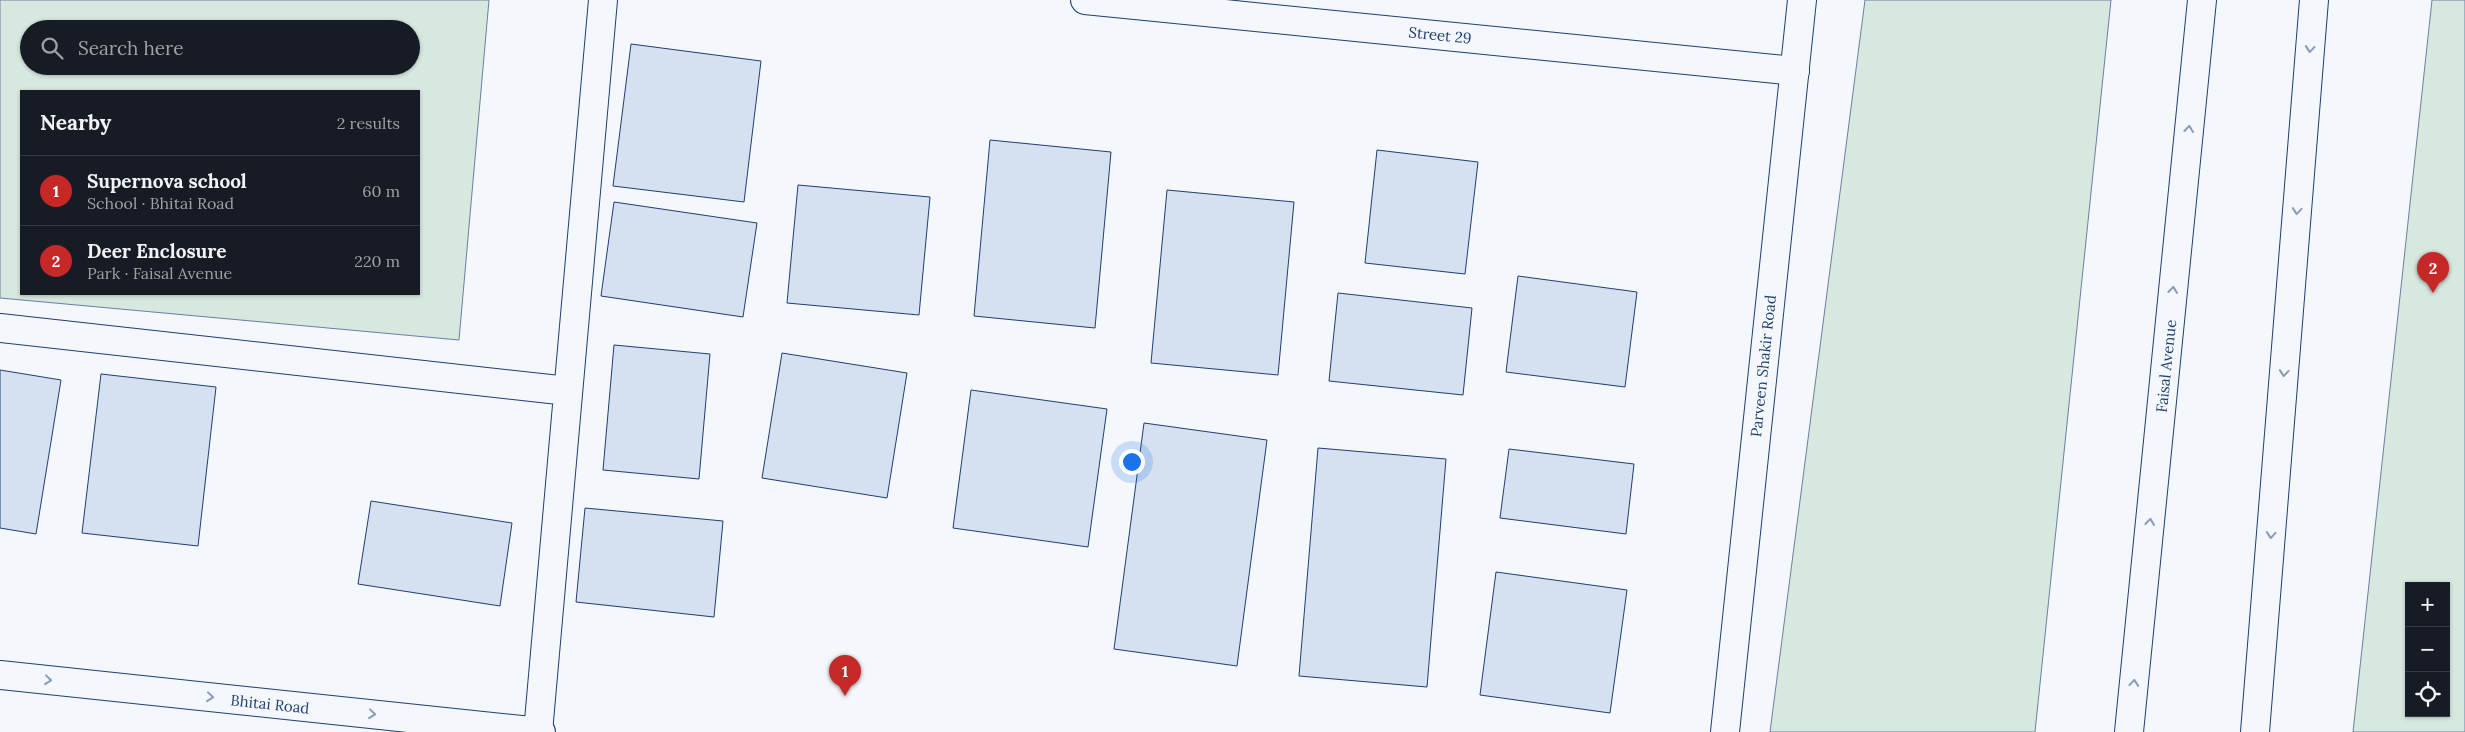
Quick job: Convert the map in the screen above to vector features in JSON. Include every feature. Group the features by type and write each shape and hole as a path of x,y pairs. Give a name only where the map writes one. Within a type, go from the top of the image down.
{"street":[{"path":"539,732 603,0"},
{"name":"Street 29","path":"1084,0 1795,71"},
{"name":"Parveen Shakir Road","path":"1725,732 1802,0"},
{"path":"2255,732 2314,0"},
{"name":"Faisal Avenue","path":"2130,732 2201,3"},
{"path":"0,328 568,391"},
{"name":"Bhitai Road","path":"0,675 539,732"}],"shaded area":[{"path":"0,0 489,0 459,340 0,298"},
{"path":"1865,0 2111,0 2035,732 1770,732"},
{"path":"2432,0 2465,0 2465,732 2353,732"}],"building":[{"path":"631,44 761,61 744,202 613,186"},
{"path":"990,140 1111,152 1095,328 974,316"},
{"path":"1377,150 1478,162 1465,274 1365,263"},
{"path":"798,185 930,197 919,315 787,303"},
{"path":"1167,190 1294,202 1278,375 1151,363"},
{"path":"614,202 757,223 743,317 601,296"},
{"path":"1518,276 1637,292 1625,387 1506,372"},
{"path":"1338,293 1472,308 1463,395 1329,381"},
{"path":"614,345 710,354 699,479 603,470"},
{"path":"782,353 907,373 887,498 762,478"},
{"path":"0,370 61,380 36,534 0,528"},
{"path":"101,374 216,387 198,546 82,533"},
{"path":"971,390 1107,409 1088,547 953,528"},
{"path":"1144,423 1267,440 1237,666 1114,649"},
{"path":"1318,448 1446,459 1427,687 1299,676"},
{"path":"1509,449 1634,464 1626,534 1500,518"},
{"path":"371,501 512,523 500,606 358,584"},
{"path":"585,508 723,521 714,617 576,602"},
{"path":"1496,572 1627,590 1610,713 1480,695"}],"place":[{"name":"Deer Enclosure","path":"2433,293"},
{"name":"Supernova school","path":"845,696"}]}
